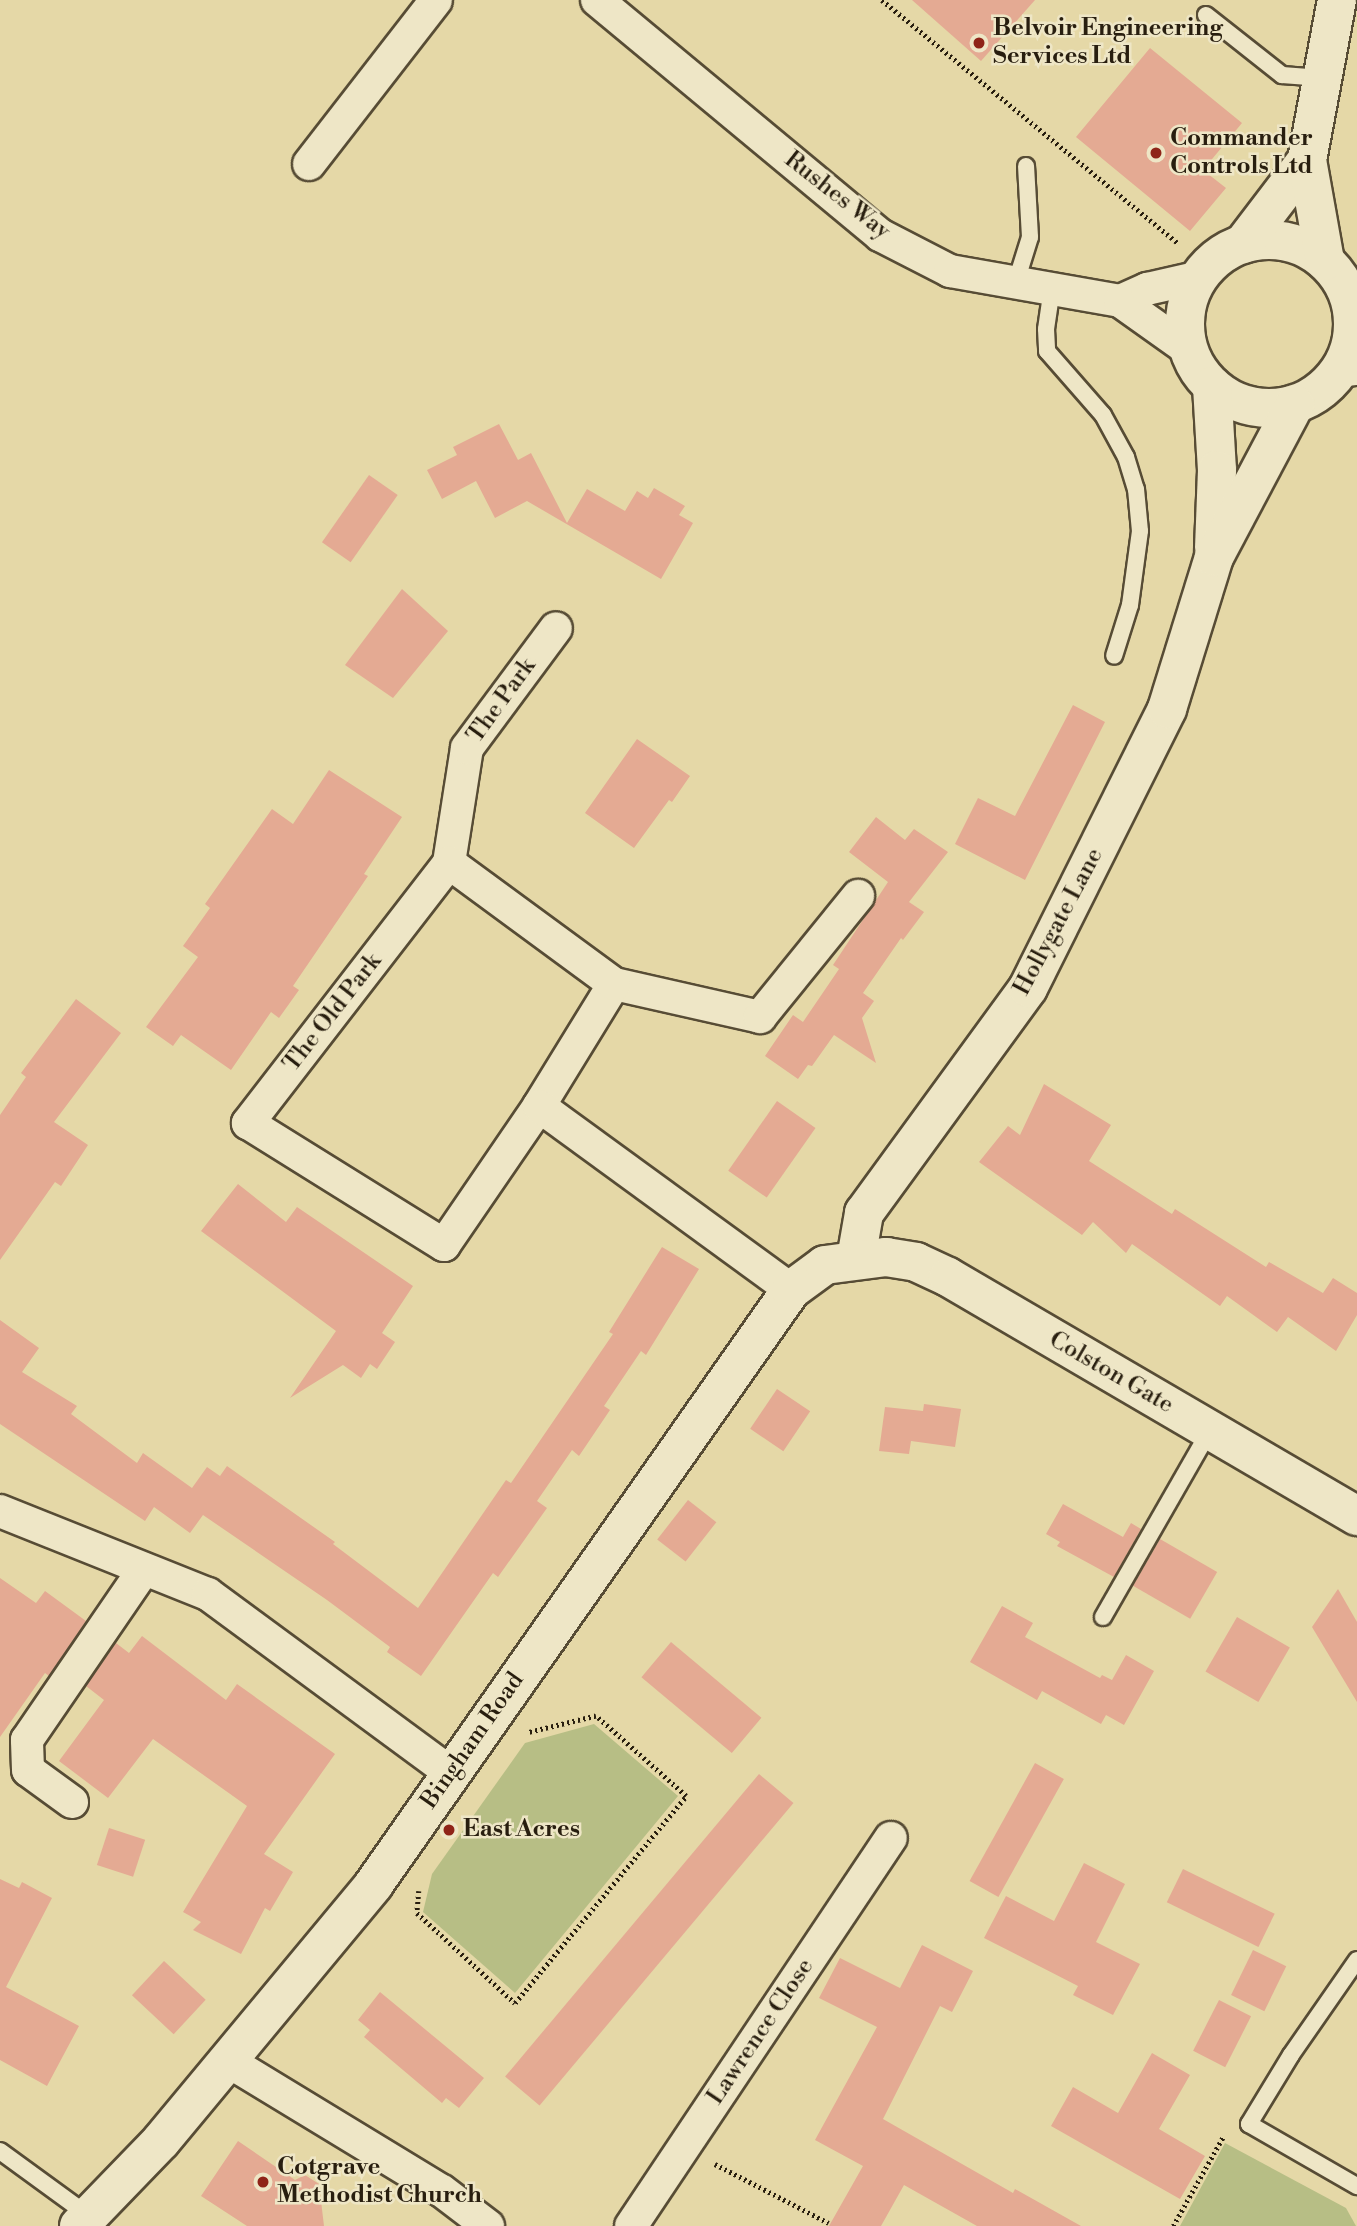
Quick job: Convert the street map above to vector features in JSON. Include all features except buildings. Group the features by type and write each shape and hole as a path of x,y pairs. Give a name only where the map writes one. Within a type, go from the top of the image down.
{"street":[{"path":"309,164 436,0"},
{"name":"Rushes Way","path":"597,0 880,235 950,271 1121,301"},
{"name":"Hollygate Lane","path":"1325,261 1307,160 1337,0"},
{"name":"Hollygate Lane","path":"1243,244 1307,160"},
{"name":"Hollygate Lane","path":"1264,240 1286,242 1307,249 1325,261 1339,278 1354,308 1347,370 1315,395 1295,404 1273,408 1251,407 1231,399 1212,386 1198,370 1189,350 1185,329 1191,261 1223,254 1243,244 1264,240"},
{"path":"1189,350 1121,301 1147,289 1191,261"},
{"name":"Hollygate Lane","path":"1212,386 1217,470 1214,557"},
{"name":"Hollygate Lane","path":"856,1259 864,1213 1028,988 1167,709 1214,557 1295,404"},
{"name":"The Park","path":"449,863 467,748 556,628"},
{"path":"449,863 614,984 760,1017 858,896"},
{"name":"The Old Park","path":"449,863 248,1123 444,1245 539,1106 614,984"},
{"path":"539,1106 791,1290"},
{"name":"Colston Gate","path":"856,1259 886,1257 916,1262 948,1277 1357,1516"},
{"name":"Bingham Road","path":"84,2221 161,2141 374,1884 791,1290 825,1265 856,1259"},
{"path":"0,1511 208,1594 451,1773"},
{"path":"72,1802 28,1770 27,1740 144,1569"},
{"name":"Lawrence Close","path":"631,2226 891,1838"},
{"path":"229,2061 442,2191 488,2226"}],"lane":[{"path":"1206,15 1282,75 1322,79"},
{"path":"1016,282 1030,237 1026,166"},
{"path":"1052,288 1046,328 1047,351 1103,415 1126,457 1136,489 1140,531 1130,605 1114,656"},
{"path":"1104,1617 1210,1430"},
{"path":"1355,1966 1291,2055 1250,2124 1357,2186"},
{"path":"0,2151 84,2221"}],"path":[{"path":"882,0 1191,261"},
{"path":"399,1847 420,1881 417,1913 515,2003 686,1796 596,1716 525,1734 483,1727"},
{"path":"1173,2226 1223,2136 1250,2124"},
{"path":"683,2146 829,2223"}],"green space":[{"path":"594,1724 678,1796 515,1993 423,1912 432,1874 525,1743"},
{"path":"1225,2143 1346,2208 1356,2226 1180,2226"}],"place":[{"name":"Belvoir Engineering Services Ltd","path":"979,43"},
{"name":"Commander Controls Ltd","path":"1156,153"},
{"name":"East Acres","path":"449,1830"},
{"name":"Cotgrave Methodist Church","path":"263,2182"}]}
